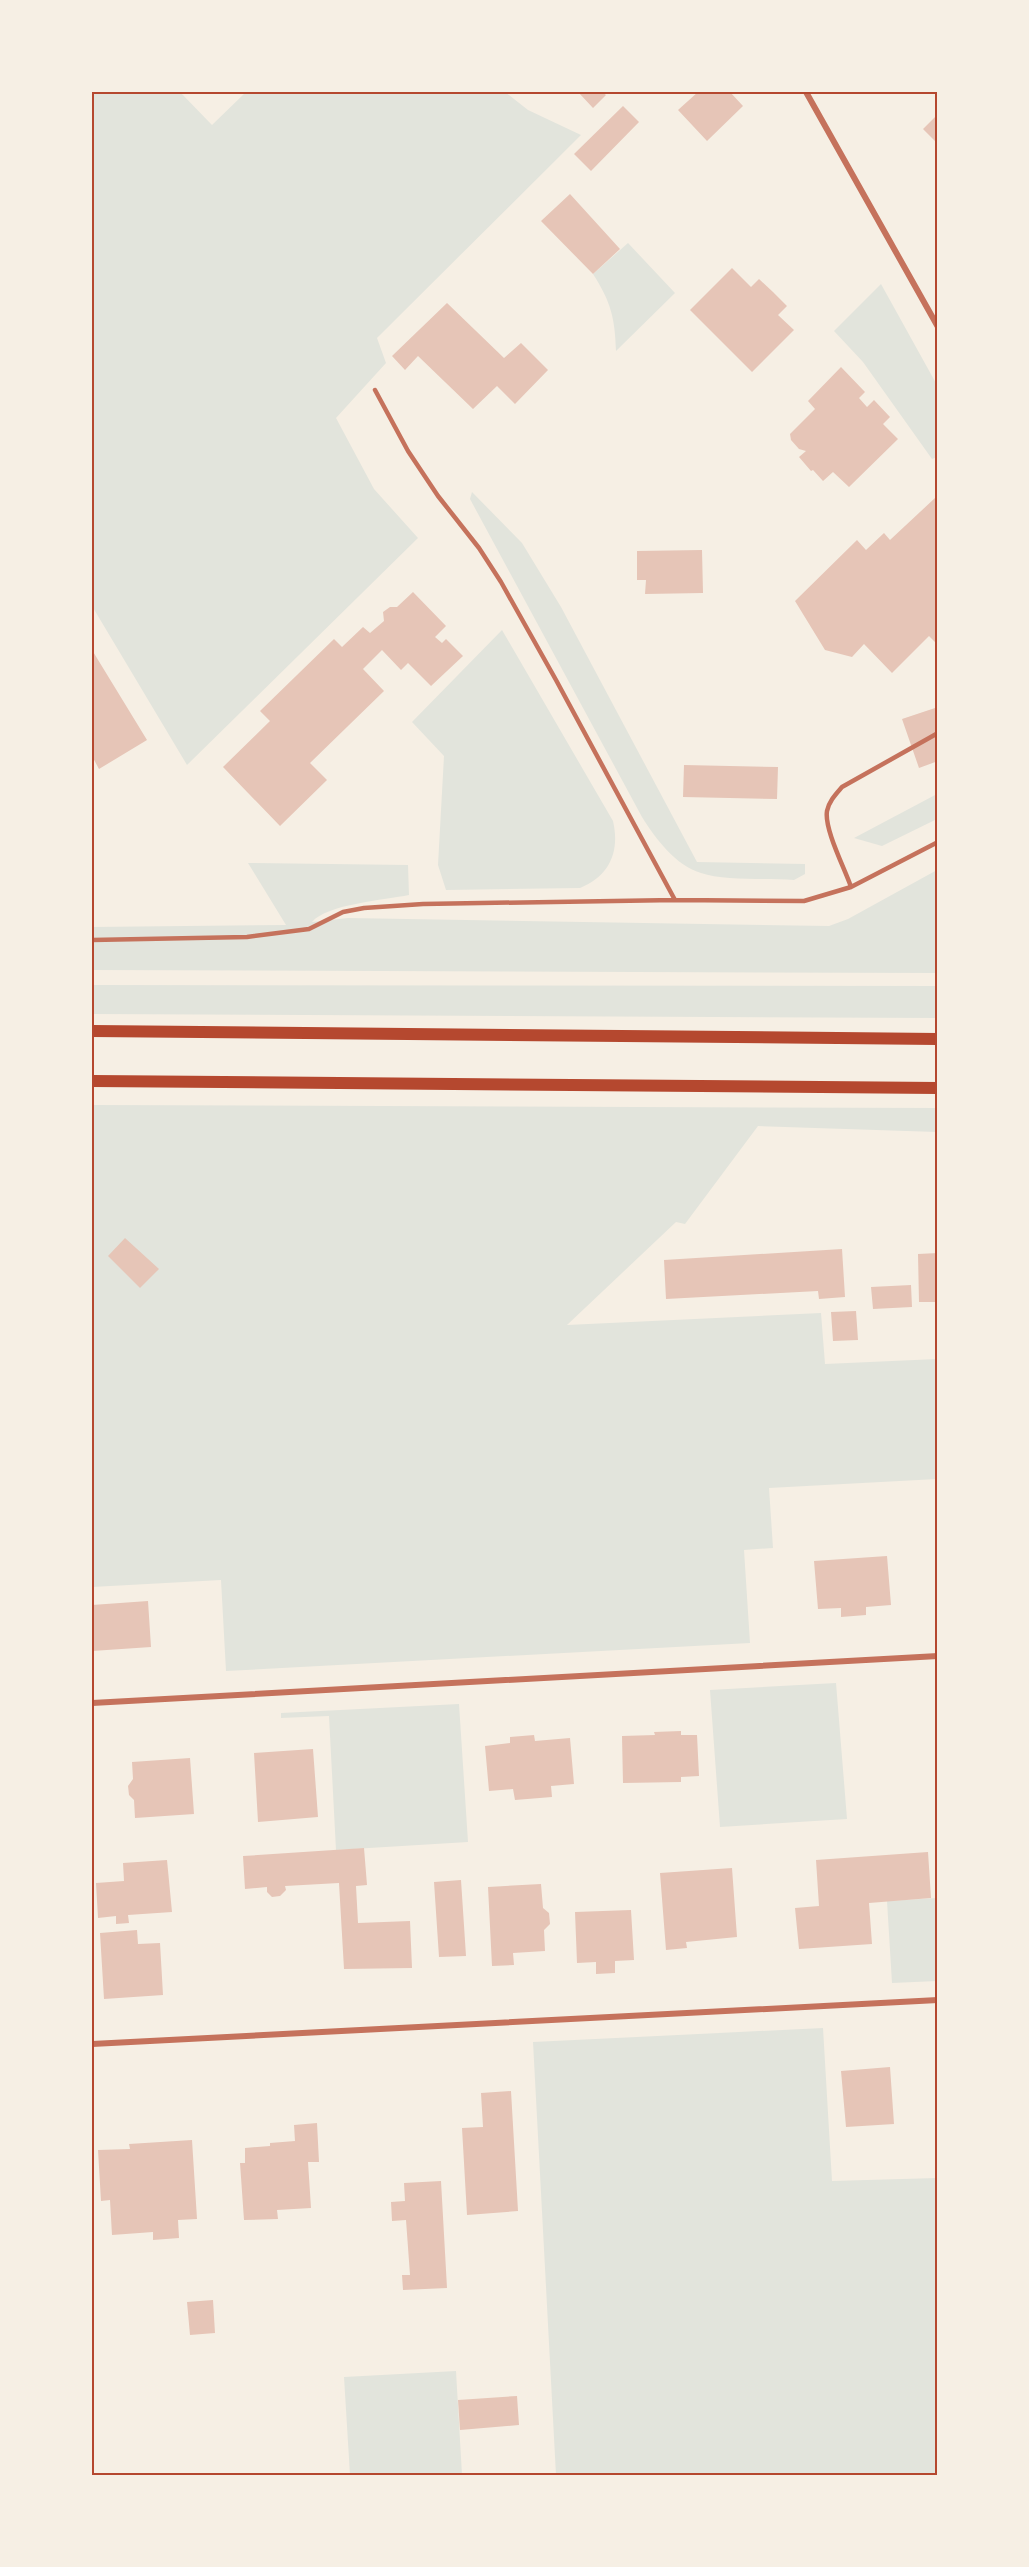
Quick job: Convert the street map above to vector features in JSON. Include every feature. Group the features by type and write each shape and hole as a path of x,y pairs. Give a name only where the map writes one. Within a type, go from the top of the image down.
{"main road":[{"path":"92,1031 938,1039"},
{"path":"92,1081 938,1088"}],"street":[{"path":"806,92 938,327"},
{"path":"92,1703 938,1656"},
{"path":"92,2044 938,2000"}],"lane":[{"path":"375,390 408,451 438,496 461,521 501,582 675,900"},
{"path":"851,887 827,821 827,809 833,796 842,787 938,733"},
{"path":"92,940 247,937 309,929 343,912 364,908 423,904 804,900 851,887 938,842"}],"shaded area":[{"path":"92,92 180,92 212,125 246,92 505,92 528,110 581,135 377,338 386,363 336,418 374,489 418,538 187,765 92,606"},
{"path":"628,243 675,293 616,351 611,311 593,274"},
{"path":"881,284 937,385 937,457 932,459 863,362 834,331"},
{"path":"472,492 522,543 561,607 697,862 805,864 805,874 794,880 711,876 683,864 660,842 642,817 470,499"},
{"path":"502,630 613,821 615,842 610,861 599,877 580,888 446,890 438,865 444,756 412,722"},
{"path":"937,794 937,819 882,846 854,838"},
{"path":"248,863 408,865 409,895 343,907 319,916 312,922 348,918 829,926 848,919 937,870 937,973 92,970 92,927 286,925"},
{"path":"92,985 937,986 938,1018 92,1014"},
{"path":"92,1105 937,1108 937,1132 758,1126 685,1224 676,1222 567,1325 821,1313 825,1364 937,1359 937,1479 769,1488 773,1548 744,1550 750,1643 226,1671 221,1580 92,1587"},
{"path":"836,1683 847,1819 720,1827 710,1690"},
{"path":"459,1704 468,1842 336,1850 329,1716 281,1718 281,1713"},
{"path":"937,1898 937,1981 892,1983 887,1901"},
{"path":"823,2028 832,2181 937,2178 937,2475 556,2475 533,2042"},
{"path":"456,2371 462,2475 350,2475 344,2377"}],"building":[{"path":"602,92 606,95 593,108 579,93"},
{"path":"698,92 730,92 743,106 707,141 678,110"},
{"path":"623,106 639,122 591,171 574,154"},
{"path":"938,114 938,144 923,129"},
{"path":"570,194 620,249 593,274 541,221"},
{"path":"732,268 751,287 759,279 787,306 778,315 794,330 752,372 690,310"},
{"path":"447,303 504,358 521,343 548,370 515,404 497,386 473,409 418,356 405,370 392,356"},
{"path":"841,367 865,392 859,398 867,407 874,400 890,417 883,424 898,439 849,487 833,472 823,481 813,470 811,471 799,457 806,451 799,449 791,440 790,434 815,409 808,401"},
{"path":"935,498 938,500 938,645 929,636 892,673 864,644 852,657 825,650 795,601 857,540 866,550 884,533 890,540"},
{"path":"702,550 703,593 645,594 646,580 637,580 637,551"},
{"path":"413,592 446,626 435,637 442,643 446,639 463,656 431,686 408,663 401,670 382,650 363,669 384,691 310,763 327,780 280,826 223,767 270,721 260,711 334,639 342,647 363,627 370,633 384,621 383,612 390,607 397,607"},
{"path":"92,650 147,740 99,769 92,756"},
{"path":"938,707 938,761 919,768 902,719"},
{"path":"684,765 778,767 777,799 683,797"},
{"path":"125,1238 159,1269 140,1288 108,1256"},
{"path":"842,1249 845,1297 819,1299 818,1291 666,1299 664,1260"},
{"path":"938,1253 938,1302 919,1302 918,1254"},
{"path":"911,1285 912,1307 873,1309 871,1287"},
{"path":"856,1311 858,1340 833,1341 831,1312"},
{"path":"887,1556 891,1605 866,1607 866,1615 841,1617 841,1608 818,1609 814,1561"},
{"path":"148,1601 151,1647 92,1651 92,1605"},
{"path":"681,1731 681,1735 697,1735 699,1776 681,1777 681,1782 623,1783 622,1736"},
{"path":"534,1735 535,1741 570,1738 574,1784 551,1786 552,1797 515,1800 513,1789 489,1791 485,1746 510,1743 510,1737"},
{"path":"313,1749 318,1817 258,1822 254,1753"},
{"path":"190,1758 194,1814 135,1818 134,1800 129,1795 128,1786 133,1779 132,1762"},
{"path":"364,1848 367,1885 356,1886 358,1923 410,1921 412,1968 344,1969 339,1883 285,1886 286,1890 280,1896 272,1897 267,1892 267,1887 245,1889 243,1856"},
{"path":"928,1852 931,1898 869,1903 872,1944 799,1949 795,1908 819,1906 816,1860"},
{"path":"167,1860 172,1912 128,1915 129,1923 116,1924 116,1916 98,1918 96,1883 124,1881 123,1863"},
{"path":"732,1868 737,1937 686,1942 687,1948 666,1950 660,1873"},
{"path":"461,1880 466,1956 439,1957 434,1882"},
{"path":"541,1884 543,1908 549,1913 550,1924 544,1930 545,1951 513,1953 514,1965 492,1966 488,1887"},
{"path":"631,1910 634,1960 615,1961 615,1973 596,1974 596,1962 577,1963 575,1912"},
{"path":"137,1930 138,1944 160,1943 163,1995 104,1999 100,1933"},
{"path":"890,2067 894,2124 846,2127 841,2071"},
{"path":"511,2091 518,2211 467,2215 462,2128 483,2127 481,2093"},
{"path":"317,2123 319,2162 308,2162 311,2208 277,2210 278,2219 244,2220 240,2163 245,2163 245,2148 295,2141 294,2125"},
{"path":"192,2140 197,2219 178,2220 179,2238 153,2240 153,2232 112,2235 110,2200 101,2201 98,2150 130,2149 129,2144"},
{"path":"441,2181 447,2288 403,2290 402,2275 410,2275 406,2220 392,2221 391,2202 405,2201 404,2183"},
{"path":"213,2300 215,2333 190,2335 187,2302"},
{"path":"517,2396 519,2425 460,2430 458,2400"}]}
